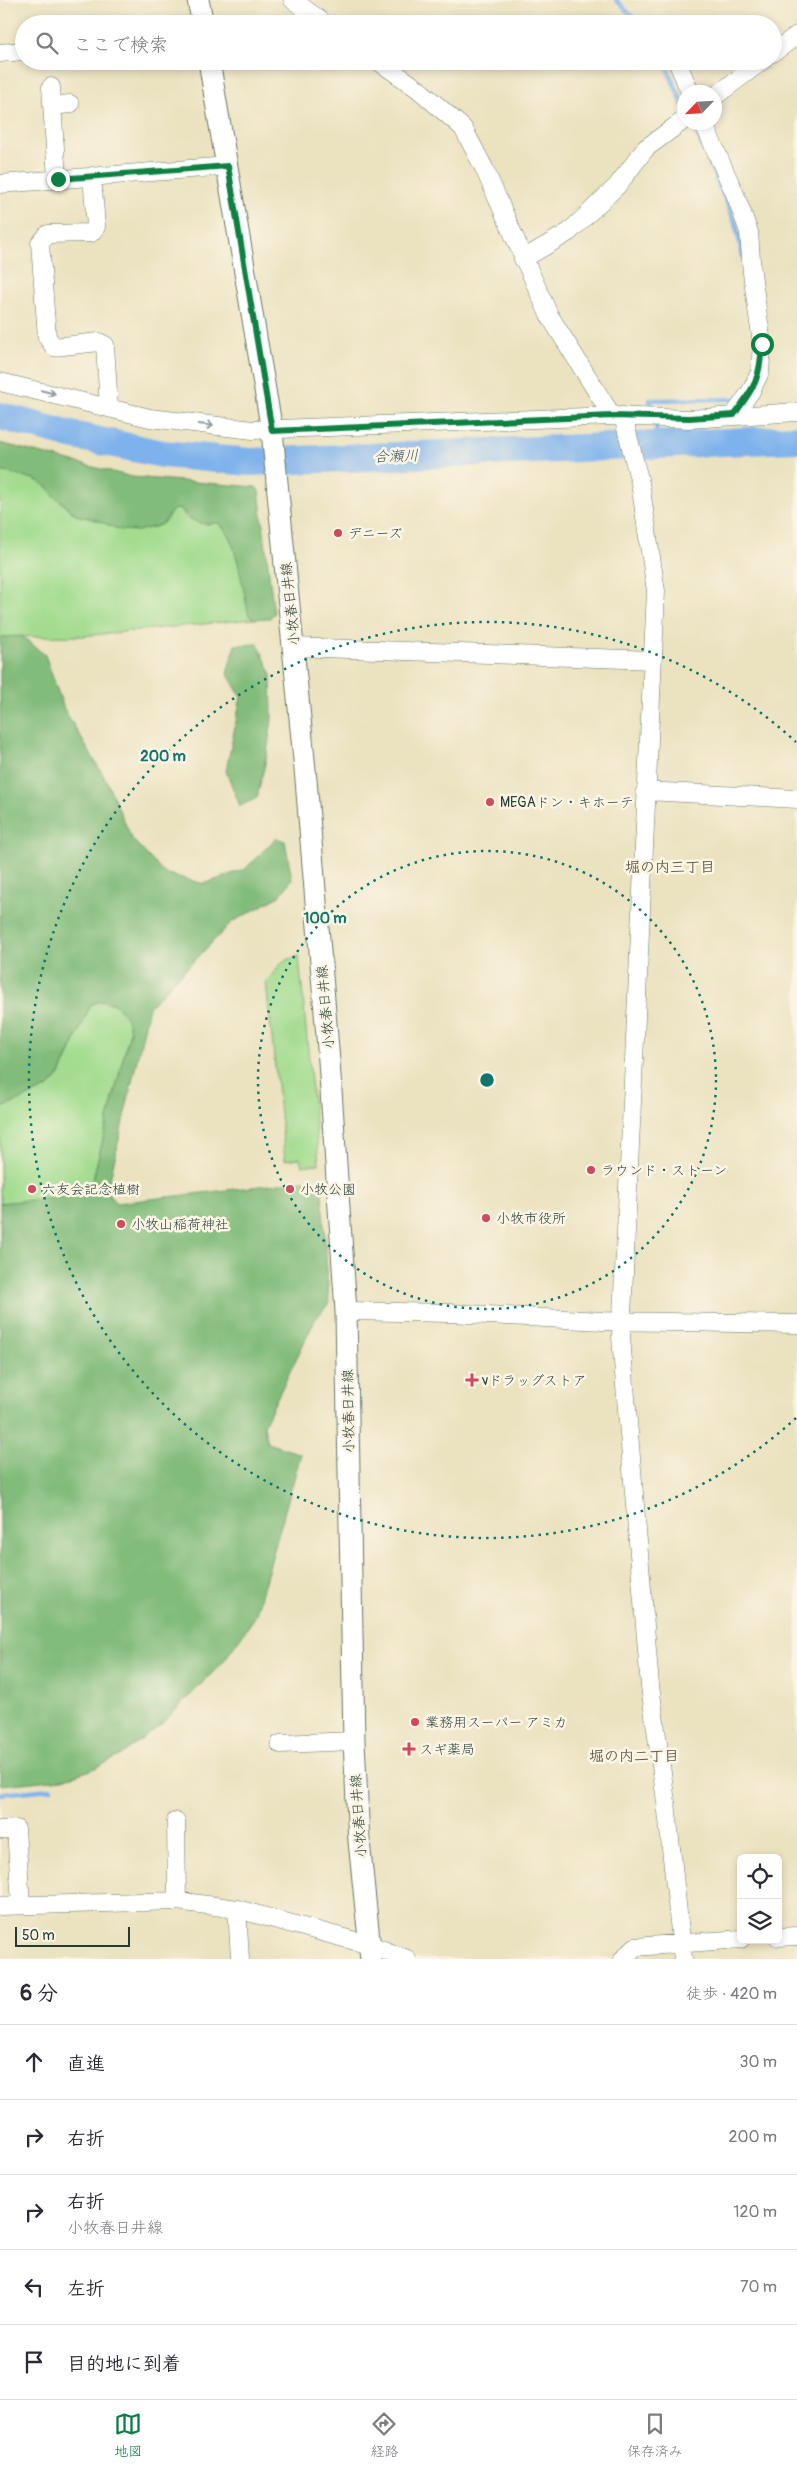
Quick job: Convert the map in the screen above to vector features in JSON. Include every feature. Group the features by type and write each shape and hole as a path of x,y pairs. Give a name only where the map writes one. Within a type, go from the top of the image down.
{"main road":[{"path":"198,0 201,15"},
{"name":"小牧春日井線","path":"211,70 273,438 294,646 329,1060 346,1311 354,1740 359,1841 371,1952"}],"street":[{"path":"294,0 313,15"},
{"path":"782,48 795,42"},
{"path":"0,53 15,52"},
{"path":"391,70 418,89 463,128 484,168 549,315 619,418 640,483 656,591 645,790 622,1337 650,1686 682,1950"},
{"path":"681,70 687,85"},
{"path":"722,91 750,70"},
{"path":"51,87 58,179"},
{"path":"52,106 70,104"},
{"path":"523,259 569,232 617,186 646,148 677,125"},
{"path":"708,130 736,194 749,232 752,273 762,344 760,372 751,392 734,415"},
{"path":"0,184 228,166"},
{"path":"92,176 96,227 91,233 48,234 40,243 47,337 54,347 99,342 104,345 109,408"},
{"path":"0,382 150,418 273,438 619,418 689,418 797,412"},
{"path":"294,646 652,660"},
{"path":"645,790 797,799"},
{"path":"346,1311 622,1322 797,1324"},
{"path":"280,1744 354,1740"},
{"path":"176,1821 177,1901"},
{"path":"0,1830 16,1829 21,1906"},
{"path":"0,1906 177,1901 237,1909 371,1952 407,1959"},
{"path":"237,1909 240,1959"},
{"path":"782,1937 797,1936"},
{"path":"623,1959 635,1947 682,1950 737,1940"}],"green space":[{"path":"0,443 132,477 256,487 259,491 274,614 270,618 254,619 249,616 242,580 230,538 224,528 218,523 206,524 195,521 181,509 174,509 163,523 138,531 120,530 92,518 78,516 53,495 48,487 34,479 0,471"},
{"path":"0,471 37,480 55,494 73,513 94,520 148,528 158,526 164,522 173,509 181,509 186,518 208,524 217,522 225,531 236,553 249,616 254,619 82,636 0,637"},
{"path":"22,636 45,655 64,709 106,780 132,839 164,873 204,884 245,869 276,838 285,841 292,879 280,896 232,922 149,1007 107,1192 117,1203 311,1180 322,1190 329,1303 315,1320 264,1425 267,1443 301,1454 255,1617 223,1662 162,1724 121,1755 91,1770 63,1779 0,1785 0,1203 74,1196 91,1187 130,1031 125,1017 116,1005 104,1000 90,1006 60,1074 49,1087 0,1109 0,637"},
{"path":"258,644 271,673 272,719 266,759 257,798 240,806 226,771 241,697 227,673 235,645"},
{"path":"299,956 319,1164 302,1166 300,1158 285,1160 266,982 283,961"},
{"path":"96,1002 110,1003 124,1011 130,1031 91,1187 74,1196 0,1203 0,1109 49,1087 60,1075 90,1006"}],"waterway":[{"path":"616,0 631,15"},
{"path":"668,70 677,91"},
{"path":"695,130 735,222 743,256"},
{"path":"653,415 650,400 737,399 739,396"},
{"name":"合瀬川","path":"0,416 71,435 163,454 250,462 797,439"},
{"path":"655,422 659,446"},
{"path":"0,1794 51,1789"}],"place":[{"name":"デニーズ","path":"338,533"},
{"name":"MEGAドン・キホーテ","path":"490,802"},
{"name":"ラウンド・ストーン","path":"591,1170"},
{"name":"六友会記念植樹","path":"32,1189"},
{"name":"小牧公園","path":"290,1189"},
{"name":"小牧市役所","path":"486,1218"},
{"name":"小牧山稲荷神社","path":"121,1224"},
{"name":"vドラッグストア","path":"472,1380"},
{"name":"業務用スーパー アミカ","path":"415,1722"},
{"name":"スギ薬局","path":"409,1749"}],"district":[{"name":"堀の内三丁目","path":"670,867"},
{"name":"堀の内二丁目","path":"634,1756"}],"route":[{"path":"58,179 228,166 272,431 612,416 689,418 734,415 751,392 760,372 762,344"}]}
